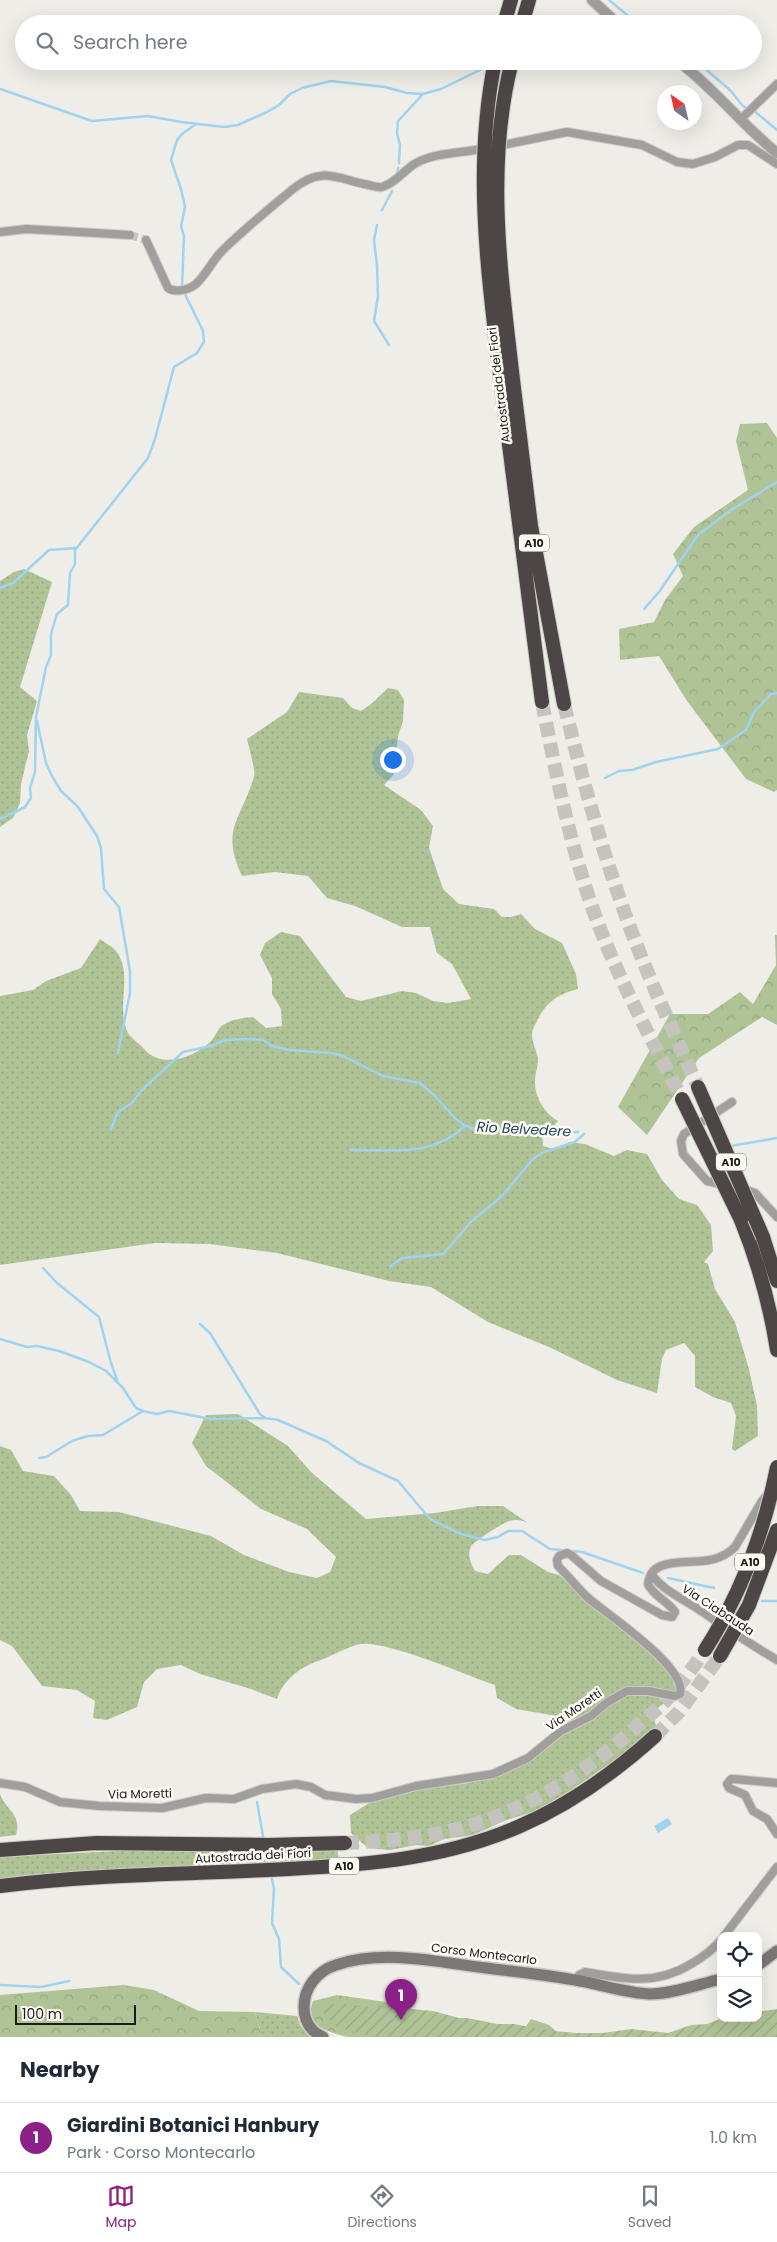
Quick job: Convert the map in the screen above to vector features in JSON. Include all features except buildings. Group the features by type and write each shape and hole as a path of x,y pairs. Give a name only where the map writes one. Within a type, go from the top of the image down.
{"highway":[{"path":"507,15 511,0"},
{"path":"525,15 529,0"},
{"name":"Autostrada dei Fiori","path":"494,70 485,129 483,173 488,264 531,526 564,704"},
{"name":"Autostrada dei Fiori","path":"510,70 501,120 497,198 507,381 542,702"},
{"name":"A10","path":"698,1087 763,1237 777,1282"},
{"name":"A10","path":"682,1099 741,1220 769,1303 777,1350"},
{"name":"A10","path":"706,1650 729,1612 752,1560 767,1511 777,1463"},
{"name":"A10","path":"720,1656 750,1605 777,1530"},
{"name":"Autostrada dei Fiori","path":"0,1886 87,1879 330,1868 393,1860 452,1849 495,1836 552,1811 612,1773 655,1736"},
{"name":"Autostrada dei Fiori","path":"0,1850 96,1843 268,1845 345,1843"}],"main road":[{"path":"762,1961 777,1951"},
{"name":"Corso Montecarlo","path":"323,2037 309,2027 304,2014 305,1997 310,1985 319,1973 327,1968 349,1962 404,1958 577,1980 651,1994 717,1980"}],"street":[{"path":"592,0 608,15"},
{"path":"690,70 744,117 777,154"},
{"path":"744,117 777,84"},
{"path":"146,240 168,288 175,291 190,288 196,284 215,258 235,238 296,187 311,177 319,175 380,187 391,183 417,163 429,158 567,132 642,145 677,162 693,164 705,162 738,145 748,145 777,164"},
{"path":"0,232 46,229 130,236"},
{"path":"732,1102 684,1134 681,1141 683,1154 707,1181 750,1190 777,1217"},
{"path":"651,1574 662,1566 709,1560 729,1552 735,1547 762,1501 777,1487"},
{"name":"Via Moretti","path":"0,1783 25,1787 60,1802 99,1806 162,1808 206,1798 234,1799 262,1789 296,1784 311,1787 325,1794 372,1798 416,1786 493,1774 537,1752 561,1731 591,1716 620,1694 633,1690 672,1696 680,1694 678,1681 665,1660 587,1596 558,1566 557,1560 562,1554 571,1555 601,1581 662,1615 672,1617 675,1612 673,1608 649,1588 648,1580 651,1574"},
{"name":"Via Ciabauda","path":"651,1574 668,1592 694,1606 743,1640 777,1660"},
{"path":"777,1783 731,1779 727,1784 729,1788 745,1794 753,1811 767,1819 777,1834"},
{"path":"727,1932 777,1867"},
{"path":"577,1980 579,1975 585,1972 634,1979 665,1976 705,1956 717,1944"}],"green space":[{"path":"767,423 777,438 777,790 774,792 746,779 687,701 659,656 620,660 619,629 654,622 665,600 683,576 673,554 694,527 748,490 736,441 740,424"},
{"path":"24,569 52,582 20,687 37,701 27,735 29,751 21,784 20,803 13,818 0,827 0,581 14,572"},
{"path":"388,688 398,690 404,700 403,721 398,736 394,774 384,785 421,810 433,826 429,848 443,889 459,904 494,909 502,917 521,914 535,929 562,943 576,974 578,989 564,993 553,1000 544,1009 532,1033 538,1061 535,1077 536,1092 544,1109 558,1121 551,1129 542,1132 543,1146 556,1148 569,1142 585,1144 614,1156 627,1150 647,1154 662,1180 679,1199 697,1205 711,1225 713,1251 704,1262 708,1264 715,1289 735,1322 749,1369 757,1406 758,1436 735,1451 732,1449 736,1416 731,1403 713,1397 695,1387 695,1356 684,1343 666,1350 662,1359 657,1393 617,1380 549,1347 488,1322 431,1287 389,1281 277,1253 210,1244 155,1243 0,1265 0,996 33,990 46,981 81,968 100,939 116,951 124,970 123,1012 124,1023 128,1033 151,1055 160,1059 179,1059 197,1052 212,1040 221,1026 241,1018 253,1017 266,1028 282,1026 281,1009 272,994 272,978 260,955 265,943 281,932 300,936 346,997 361,1001 402,991 416,993 433,1001 448,1003 471,999 452,964 437,953 430,927 402,927 355,906 327,898 308,876 275,872 242,876 236,860 233,847 235,825 254,777 247,739 287,712 299,692 343,698 352,708 361,711"},
{"path":"775,935 777,935 777,1025 762,1017 699,1058 647,1135 618,1107 670,1014 708,1014 740,992 753,1004 776,965"},
{"path":"238,1414 288,1446 311,1472 366,1519 435,1513 478,1506 503,1506 528,1523 519,1520 509,1521 495,1528 474,1543 470,1548 469,1555 475,1571 488,1574 509,1555 521,1555 548,1572 559,1575 661,1659 677,1687 673,1697 652,1712 657,1729 649,1737 568,1792 535,1811 504,1821 473,1835 444,1839 429,1846 416,1845 390,1850 368,1848 351,1833 350,1815 374,1800 425,1787 464,1784 515,1768 555,1740 562,1727 557,1716 516,1709 497,1698 495,1685 426,1659 372,1644 356,1645 300,1670 288,1680 277,1699 200,1674 181,1665 157,1669 144,1682 137,1707 107,1720 93,1718 95,1701 77,1690 42,1686 12,1646 0,1640 0,1446 11,1450 23,1471 54,1476 71,1495 80,1511 119,1512 211,1536 244,1555 289,1572 317,1578 330,1572 336,1557 307,1529 261,1509 206,1466 192,1443 206,1415"},
{"path":"0,1794 17,1822 16,1835 0,1837"},
{"path":"337,1849 339,1859 80,1871 0,1880 0,1857 118,1851"},
{"path":"124,1985 154,1990 199,2011 255,2012 262,2037 0,2037 0,1995"},
{"path":"337,1995 393,2003 441,2018 466,2018 488,2022 506,2036 524,2029 531,2019 549,2025 559,2034 570,2037 348,2037 320,2027 312,2017 313,2001"},
{"path":"340,2002 355,2007 433,2011 459,2018 498,2024 514,2024 552,2031 577,2033 603,2033 631,2029 668,2033 691,2025 707,2024 717,2020 717,2022 762,2022 762,2011 777,2009 777,2037 373,2037 337,2027 319,2008"},
{"path":"255,2012 297,2016 300,2025 310,2037 262,2037"}],"water":[{"path":"668,1818 672,1824 658,1833 654,1826"}],"waterway":[{"path":"609,0 627,15"},
{"path":"0,89 92,121 148,116 224,127 238,125 267,112 279,105 290,94 302,88 331,81 385,87 407,93 423,94 441,89 480,70"},
{"path":"707,70 730,90 743,106 748,109"},
{"path":"399,163 398,121 423,94"},
{"path":"753,110 777,130"},
{"path":"0,819 25,807 31,798 30,788 35,772 36,717 46,667 51,655 51,634 57,614 68,605 70,573 75,564 75,550 148,458 155,439 174,367 197,353 204,342 203,331 182,288 184,236 181,226 185,207 171,160 177,140 196,124"},
{"path":"397,177 398,168"},
{"path":"382,210 392,191"},
{"path":"377,225 374,240 378,296 374,321 389,345"},
{"path":"644,609 659,592 698,535 731,510 777,482"},
{"path":"0,588 13,583 49,550 76,548"},
{"path":"605,778 619,771 632,770 656,762 718,749 746,730 754,712 771,694 777,693"},
{"path":"37,721 46,763 61,791 78,807 97,836 101,848 104,889 119,907 130,971 130,993 118,1053"},
{"name":"Rio Belvedere","path":"111,1129 118,1112 132,1103 141,1091 183,1052 211,1046 225,1040 247,1039 263,1040 272,1046 289,1050 331,1053 343,1056 383,1076 420,1083 455,1118 464,1125 474,1129 534,1133 578,1132"},
{"path":"351,1150 411,1150 439,1143 465,1126"},
{"path":"391,1266 402,1258 443,1254 471,1222 503,1195 533,1159 544,1152 575,1142 584,1134"},
{"name":"Rio Belvedere","path":"731,1146 777,1138"},
{"path":"43,1268 57,1283 99,1317 117,1380"},
{"path":"200,1324 210,1333 260,1414 265,1418"},
{"path":"0,1339 27,1347 37,1346 59,1351 89,1362 106,1371 123,1388 136,1408 143,1411 157,1414 169,1411 211,1419 265,1418 278,1420 326,1441 359,1463 398,1481 430,1519 461,1534 485,1540 498,1537 508,1531 522,1531 550,1549 582,1552 643,1573"},
{"path":"39,1458 46,1457 72,1441 88,1436 103,1435 143,1411"},
{"path":"668,1578 714,1588"},
{"path":"762,1601 777,1601"},
{"path":"257,1802 263,1836"},
{"path":"265,1852 267,1864"},
{"path":"272,1879 274,1889 272,1923 279,1939 281,1967 299,1984"},
{"path":"0,1985 41,1987 69,1981"}],"tunnel":[{"path":"130,235 146,240"},
{"path":"542,702 566,818 591,903 619,974 682,1099"},
{"path":"564,704 606,858 631,931 698,1087"},
{"path":"345,1843 405,1838 450,1831 513,1810 535,1799 557,1787 598,1759 665,1702 705,1650"},
{"path":"655,1736 679,1712 720,1656"}],"place":[{"name":"Giardini Botanici Hanbury","path":"401,2020"}]}
